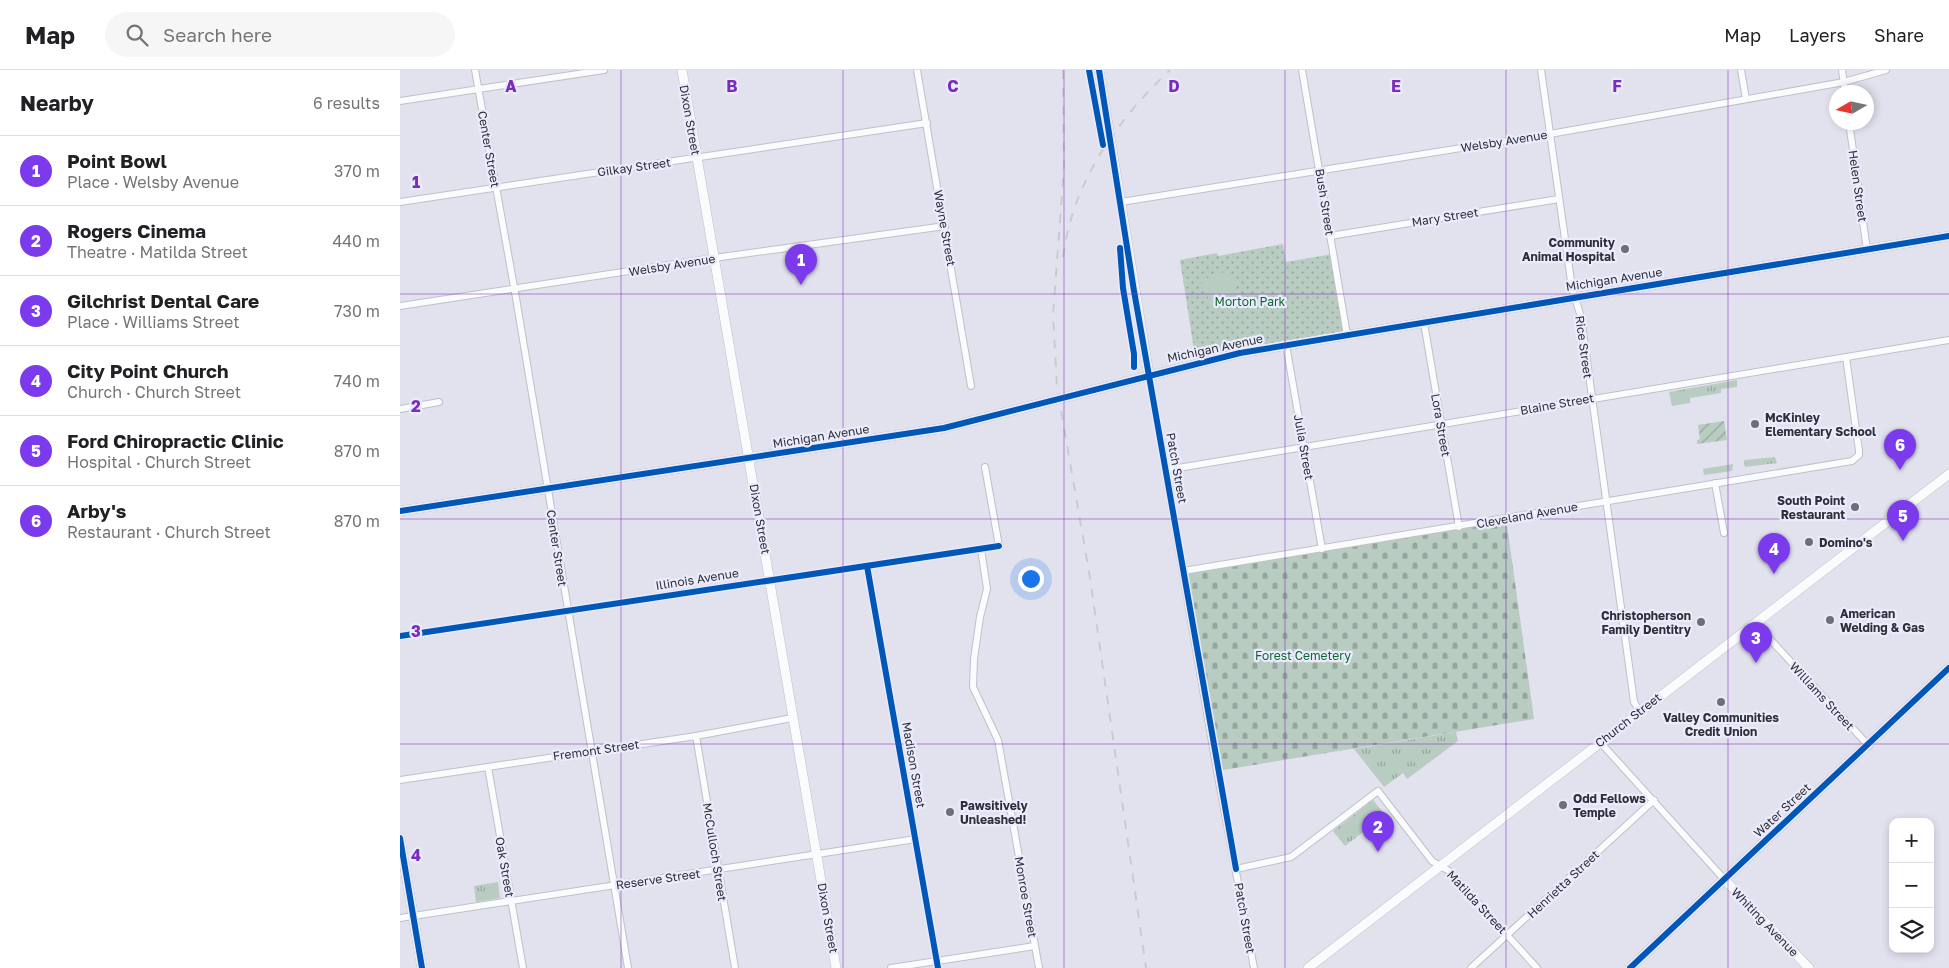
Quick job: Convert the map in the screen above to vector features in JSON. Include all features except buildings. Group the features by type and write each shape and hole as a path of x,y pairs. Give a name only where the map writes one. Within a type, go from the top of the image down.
{"street":[{"name":"Center Street","path":"475,70 515,289 567,611 628,968"},
{"path":"400,101 604,70"},
{"name":"Dixon Street","path":"682,70 836,968"},
{"name":"Wayne Street","path":"917,70 972,386"},
{"name":"Patch Street","path":"1099,70 1149,375 1254,968"},
{"name":"Bush Street","path":"1302,70 1347,335"},
{"name":"Rice Street","path":"1541,70 1572,288 1580,311 1634,704 1640,712"},
{"path":"1741,70 1746,99"},
{"path":"1842,70 1844,85"},
{"name":"Welsby Avenue","path":"1121,202 1550,134 1844,82 1886,70"},
{"name":"Gilkay Street","path":"400,202 926,123"},
{"name":"Helen Street","path":"1850,130 1867,250"},
{"name":"Mary Street","path":"1330,236 1559,199"},
{"name":"Welsby Avenue","path":"400,306 714,258 945,226"},
{"name":"Michigan Avenue","path":"400,511 944,428 1149,375 1286,345 1949,236"},
{"name":"Lora Street","path":"1424,323 1459,527"},
{"name":"Blaine Street","path":"1166,470 1949,340"},
{"name":"Julia Street","path":"1286,345 1322,549"},
{"name":"Cleveland Avenue","path":"1184,571 1459,527 1852,460 1859,455 1846,357"},
{"path":"400,409 439,402"},
{"name":"Illinois Avenue","path":"400,636 999,546 985,468"},
{"name":"Church Street","path":"1308,968 1949,474"},
{"path":"1716,482 1724,534"},
{"name":"Monroe Street","path":"981,549 987,589 975,651 973,687 998,740 1039,968"},
{"name":"Madison Street","path":"867,566 937,965"},
{"name":"Williams Street","path":"1755,623 1869,746"},
{"name":"Water Street","path":"1630,968 1869,746 1949,668"},
{"name":"Fremont Street","path":"400,780 696,736 792,718"},
{"name":"McCulloch Street","path":"696,736 735,968"},
{"name":"Whiting Avenue","path":"1600,742 1724,879 1809,968"},
{"name":"Oak Street","path":"488,766 523,968"},
{"name":"Matilda Street","path":"1236,869 1291,857 1378,791 1432,861 1450,871 1537,968"},
{"name":"Henrietta Street","path":"1471,968 1654,800"},
{"path":"400,838 422,968"},
{"name":"Reserve Street","path":"400,918 916,839"},
{"path":"891,968 937,965 1035,946"}],"green space":[{"name":"Morton Park","path":"1283,244 1286,262 1333,254 1347,335 1196,363 1180,260 1217,253 1218,256"},
{"path":"1224,272 1234,281 1234,292 1226,302 1211,306 1201,280"},
{"path":"1737,380 1737,387 1721,389 1721,393 1690,398 1690,403 1672,406 1669,392"},
{"path":"1724,421 1727,440 1697,444 1697,440 1700,439 1698,425"},
{"path":"1775,457 1777,463 1745,467 1744,460"},
{"path":"1733,464 1732,471 1704,475 1703,469"},
{"name":"Forest Cemetery","path":"1507,525 1534,719 1217,771 1183,571 1459,527"},
{"path":"1456,732 1458,741 1407,779 1403,773 1384,787 1354,749"},
{"path":"1373,800 1385,815 1345,846 1333,831"},
{"path":"498,882 500,898 476,902 474,886"}],"railway":[{"path":"1063,70 1064,167 1053,315 1057,387 1090,578 1146,968"},
{"path":"1063,257 1068,230 1076,204 1087,178 1100,155 1132,110 1170,70"}],"cycle path":[{"path":"1089,70 1103,145"},
{"path":"1099,70 1134,291 1236,869"},
{"path":"400,511 944,428 1240,353 1949,236"},
{"path":"1120,248 1123,288 1134,354 1134,367"},
{"path":"400,636 999,546"},
{"path":"867,566 938,968"},
{"path":"1630,968 1949,668"},
{"path":"400,838 422,968"}],"place":[{"name":"Community Animal Hospital","path":"1625,249"},
{"name":"Point Bowl","path":"801,285"},
{"name":"McKinley Elementary School","path":"1755,424"},
{"name":"Arby's","path":"1900,470"},
{"name":"South Point Restaurant","path":"1855,507"},
{"name":"Ford Chiropractic Clinic","path":"1903,541"},
{"name":"Domino's","path":"1809,542"},
{"name":"City Point Church","path":"1774,574"},
{"name":"American Welding & Gas","path":"1830,620"},
{"name":"Christopherson Family Dentitry","path":"1701,622"},
{"name":"Gilchrist Dental Care","path":"1756,663"},
{"name":"Valley Communities Credit Union","path":"1721,702"},
{"name":"Odd Fellows Temple","path":"1563,805"},
{"name":"Pawsitively Unleashed!","path":"950,812"},
{"name":"Rogers Cinema","path":"1378,852"}]}
